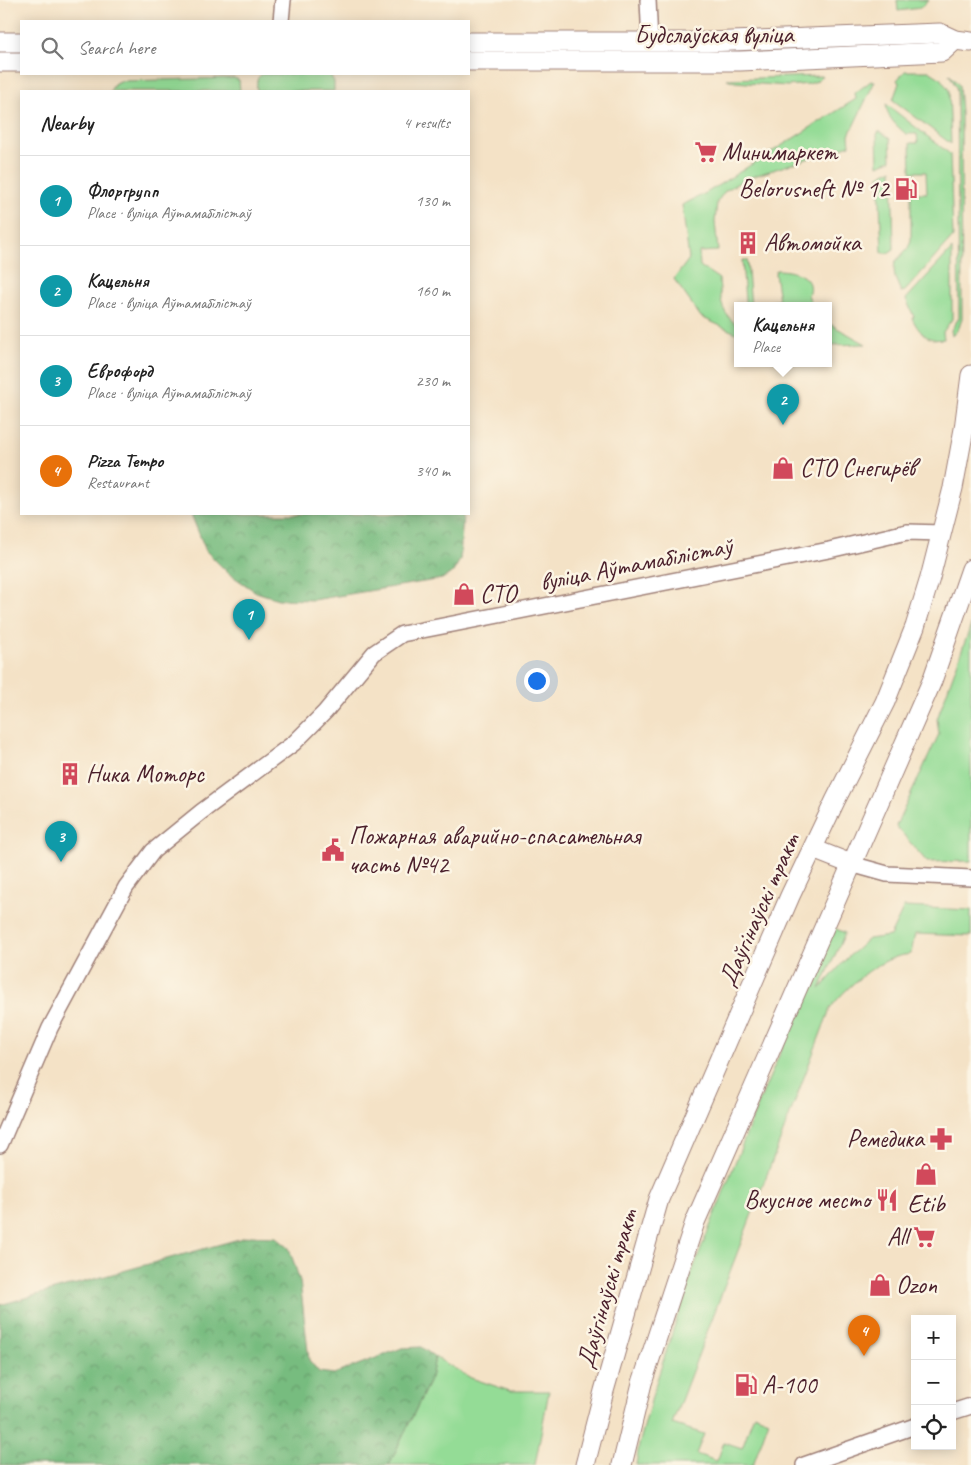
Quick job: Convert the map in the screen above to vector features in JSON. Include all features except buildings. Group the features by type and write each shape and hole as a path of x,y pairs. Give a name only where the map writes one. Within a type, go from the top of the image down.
{"main road":[{"name":"Будслаўская вуліца","path":"470,42 740,42 940,34 963,41"},
{"name":"Будслаўская вуліца","path":"470,61 784,60 942,52 963,41"},
{"path":"0,42 20,42"},
{"path":"0,62 20,62"},
{"name":"Даўгінаўскі тракт","path":"585,1465 659,1199 790,896 885,702 916,627 953,488 964,429 971,375"},
{"path":"623,1464 642,1383 694,1222 932,681 971,569"},
{"path":"813,849 851,864"}],"street":[{"path":"280,20 283,0"},
{"path":"648,0 650,43"},
{"name":"вуліца Аўтамабілістаў","path":"0,1145 50,1028 126,887 153,851 201,812 294,743 325,712 374,653 402,634 819,552 907,532 942,533"},
{"path":"851,864 887,874 971,878"},
{"path":"956,1411 971,1406"},
{"path":"804,1465 911,1427"}],"green space":[{"path":"897,0 929,0 920,8 898,11"},
{"path":"905,71 929,71 940,78 949,90 951,144 893,100 899,83 897,80"},
{"path":"949,74 959,85 961,113 962,318 959,328 952,336 951,330 959,318 957,92"},
{"path":"260,75 330,75 334,82 334,90 257,90"},
{"path":"822,76 817,81 809,84 787,86 735,82 727,79"},
{"path":"234,78 239,80 240,90 111,90 115,83 120,81"},
{"path":"871,81 875,81 849,135 850,145 745,179 725,191 717,202 715,222 718,251 699,252 700,266 719,279 722,305 734,323 734,332 701,317 674,279 689,259 682,205 706,193 856,99 855,93"},
{"path":"886,104 950,154 953,237 905,291 901,292 895,278 895,262 908,248 911,240 911,193 927,193 926,172 911,172 910,143 918,143 917,134 906,134 890,117"},
{"path":"878,132 890,138 891,160 878,165 877,135"},
{"path":"892,169 894,249 888,253 882,253 879,176"},
{"path":"952,249 952,319 943,332 944,339 938,340 924,335 918,328 912,318 914,317 906,299"},
{"path":"742,260 747,260 751,302 745,301"},
{"path":"776,270 788,271 805,278 810,288 808,295 811,302 768,302 779,300"},
{"path":"832,325 866,344 832,345"},
{"path":"191,515 463,515 460,560 453,572 442,579 313,600 278,599 256,592 228,573 206,551"},
{"path":"971,625 971,861 927,862 896,826 939,734 937,719"},
{"path":"904,907 971,910 971,936 915,934 911,954 887,960 878,965 851,986 830,1009 672,1424 704,1434 696,1454 717,1461 724,1442 742,1448 754,1414 769,1420 753,1465 636,1465 639,1445 655,1386 692,1272 759,1102 834,928 845,933 820,989 846,959 868,939 890,936"},
{"path":"250,1236 276,1237 289,1248 300,1281 309,1360 319,1372 334,1374 402,1348 421,1347 435,1357 431,1378 389,1465 0,1465 0,1305"},
{"path":"435,1357 471,1378 510,1391 549,1391 535,1465 389,1465 431,1378"}],"place":[{"name":"Минимаркет","path":"706,152"},
{"name":"Belorusneft № 12","path":"906,189"},
{"name":"Автомойка","path":"748,243"},
{"name":"Кацельня","path":"783,425"},
{"name":"СТО Cнегирёв","path":"783,468"},
{"name":"СТО","path":"464,594"},
{"name":"Флоргрупп","path":"249,640"},
{"name":"Ника Моторс","path":"70,774"},
{"name":"Пожарная аварийно-спасательная часть №42","path":"333,850"},
{"name":"Еврофорд","path":"61,862"},
{"name":"Ремедика","path":"941,1139"},
{"name":"Etib","path":"926,1174"},
{"name":"Вкусное место","path":"887,1200"},
{"name":"All","path":"924,1237"},
{"name":"Ozon","path":"880,1285"},
{"name":"Pizza Tempo","path":"864,1356"},
{"name":"A-100","path":"746,1385"}]}
